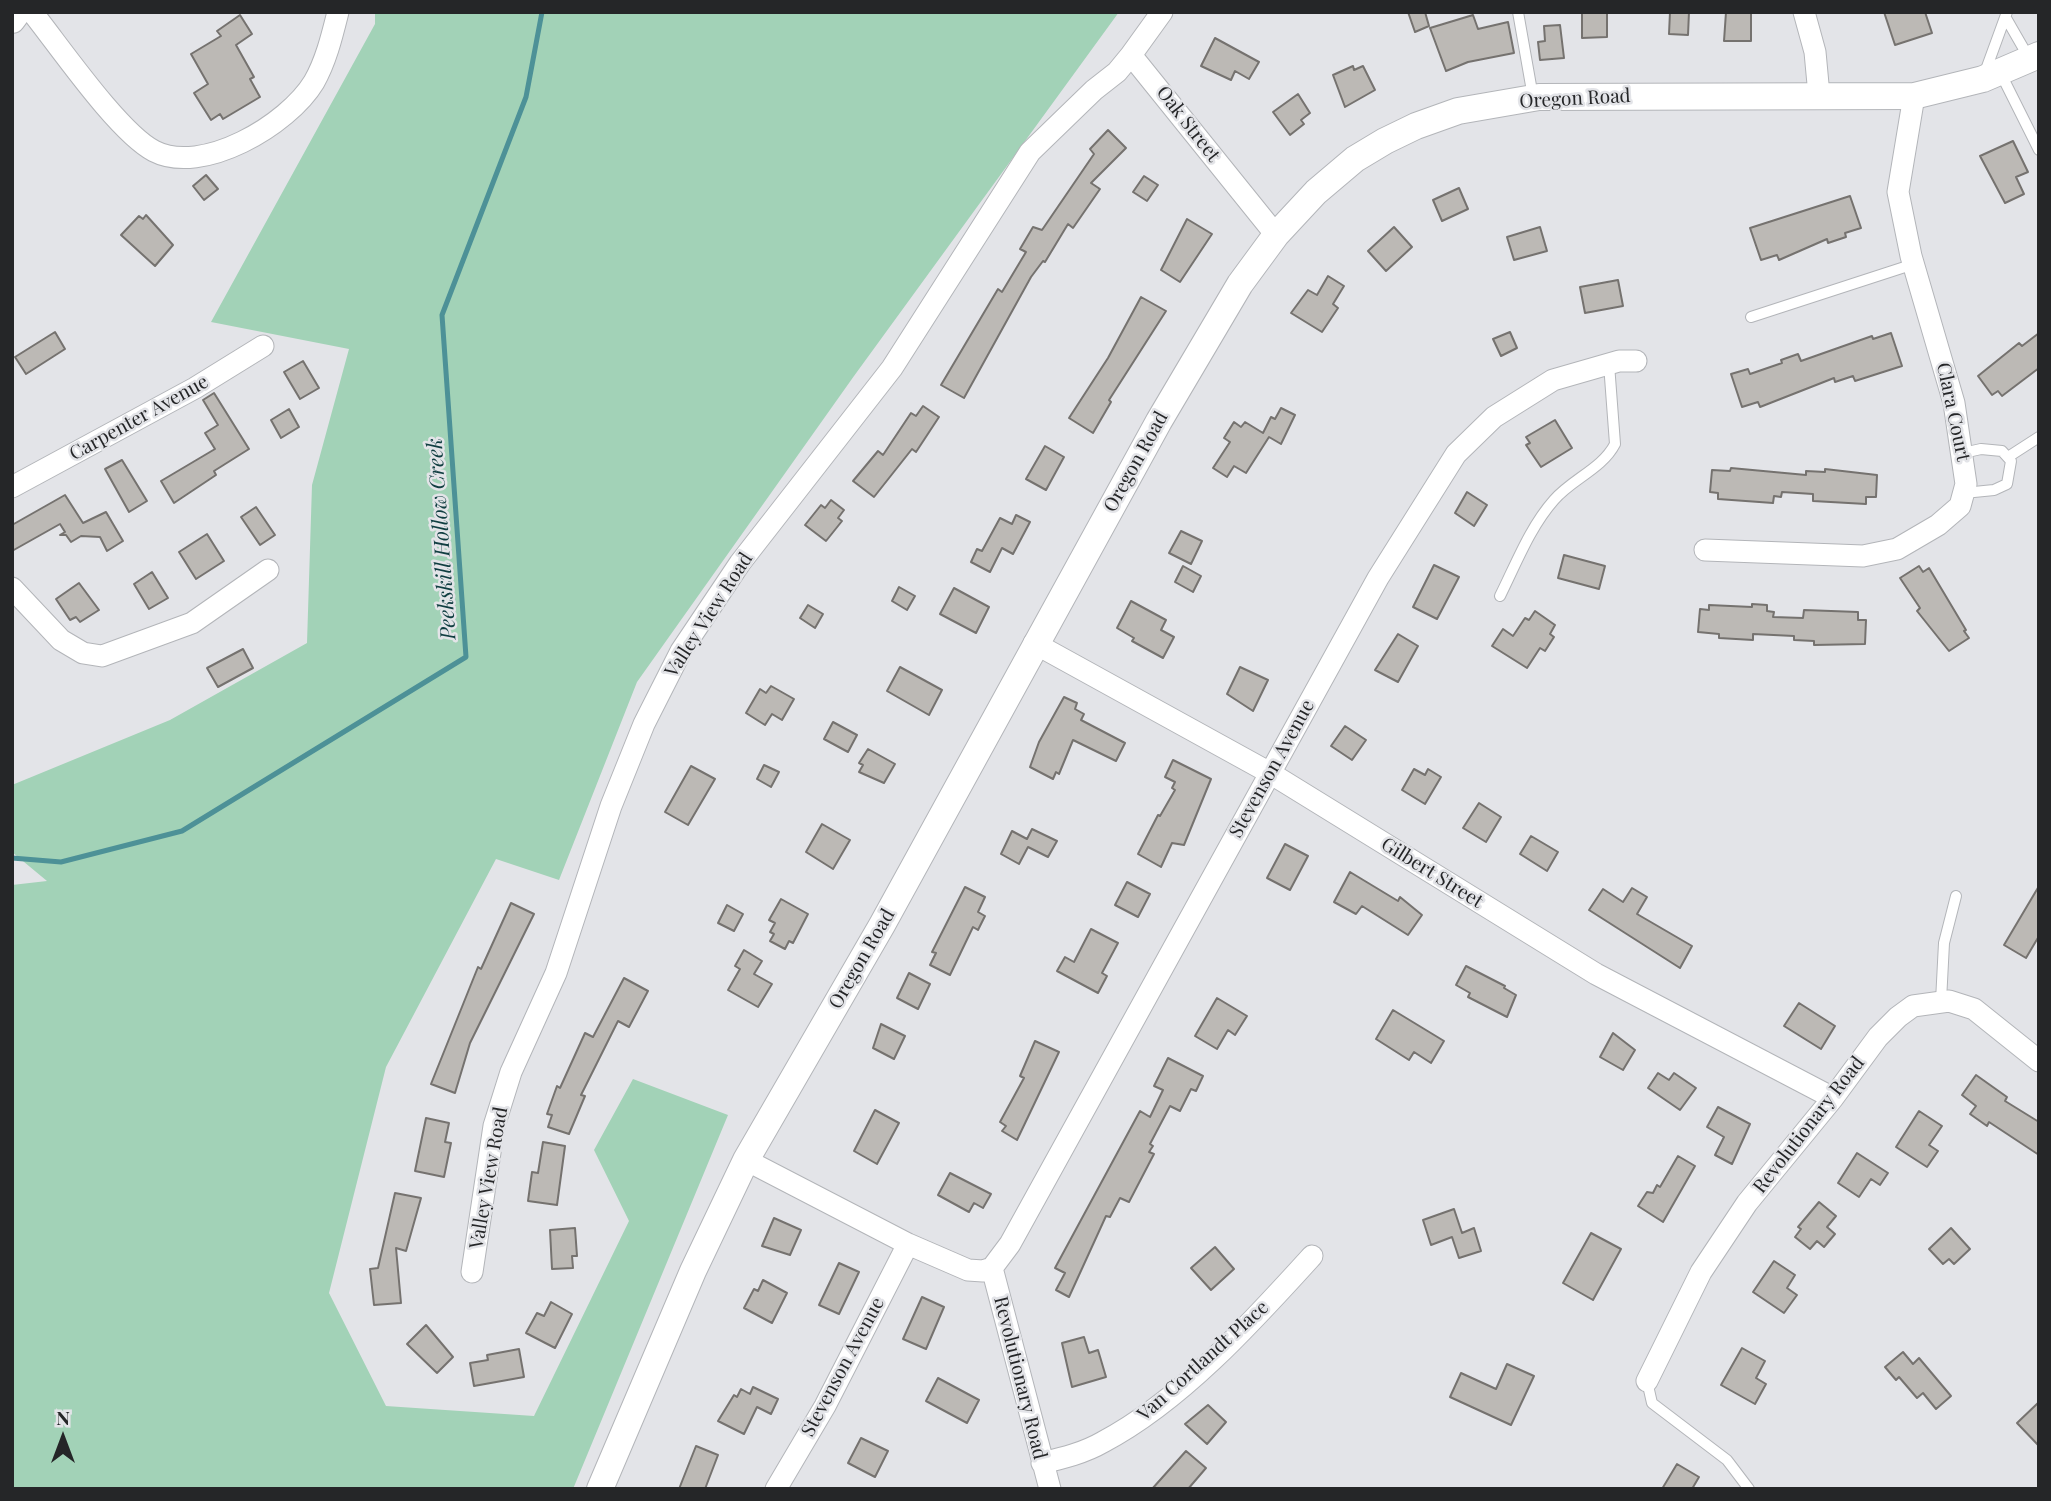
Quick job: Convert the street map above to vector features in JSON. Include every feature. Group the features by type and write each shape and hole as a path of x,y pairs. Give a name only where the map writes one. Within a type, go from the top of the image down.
{"street":[{"path":"12,20 18,12"},
{"path":"32,12 126,130 154,151 178,159 199,159 229,148 269,125 299,101 318,74 338,12"},
{"path":"1131,55 1162,12"},
{"path":"1804,12 1815,52 1819,95"},
{"name":"Oak Street","path":"1131,55 1276,235"},
{"name":"Valley View Road","path":"472,1272 494,1126 511,1072 556,973 611,806 644,724 681,652 740,563 892,368 1030,152 1094,90 1117,72 1131,55"},
{"name":"Oregon Road","path":"600,1489 693,1271 746,1160 882,925 1034,643 1233,295 1276,235 1316,192 1355,159 1385,141 1416,125 1458,111 1533,97 1914,96 1991,75 2034,57"},
{"name":"Clara Court","path":"1914,96 1898,192 1914,264 1954,403 1963,453 1966,484 1964,493"},
{"name":"Carpenter Avenue","path":"12,487 172,401 263,346"},
{"name":"Stevenson Avenue","path":"992,1268 1010,1244 1378,578 1456,454 1494,418 1553,380 1609,364 1636,361"},
{"path":"1705,550 1863,556 1896,549 1938,525 1960,506 1964,493"},
{"path":"12,588 61,640 83,653 102,656 192,623 268,570"},
{"name":"Gilbert Street","path":"1034,643 1270,773 1596,974 1833,1098"},
{"name":"Revolutionary Road","path":"1647,1381 1701,1272 1747,1203 1833,1098 1878,1037 1898,1017 1913,1006 1941,1001 1974,1009 2039,1061"},
{"path":"746,1160 908,1244 968,1270 983,1271 992,1268"},
{"name":"Stevenson Avenue","path":"776,1489 825,1405 908,1244"},
{"name":"Van Cortlandt Place","path":"1042,1464 1102,1443 1136,1423 1188,1380 1312,1256"},
{"name":"Revolutionary Road","path":"992,1268 1050,1489"}],"lane":[{"path":"1518,12 1533,97"},
{"path":"2007,15 2034,57"},
{"path":"2007,15 1991,75 2039,150"},
{"path":"1751,317 1914,264"},
{"path":"1500,596 1543,514 1555,498 1602,460 1615,444 1609,364"},
{"path":"2008,457 2039,437"},
{"path":"1963,453 1981,449 2003,451 2011,461 2007,484 1994,490 1964,493"},
{"path":"1941,1001 1944,943 1956,896"},
{"path":"1647,1381 1652,1403 1727,1460 1749,1489"}],"green space":[{"path":"375,12 1119,12 854,376 637,682 559,880 496,859 386,1067 329,1293 386,1406 534,1416 629,1221 594,1150 633,1079 728,1115 573,1489 12,1489 12,885 47,881 12,852 12,785 170,720 307,643 312,485 349,349 211,322 375,24"}],"building":[{"path":"1408,12 1425,12 1429,26 1415,32"},
{"path":"1582,12 1607,12 1607,37 1582,38"},
{"path":"1670,12 1689,12 1688,35 1669,34"},
{"path":"1726,12 1751,12 1751,41 1724,41"},
{"path":"1884,12 1925,12 1932,33 1895,45"},
{"path":"240,15 252,34 236,45 254,77 250,79 260,97 223,119 220,114 211,120 194,93 208,84 191,54 221,36 217,31"},
{"path":"1473,15 1478,29 1508,22 1514,53 1468,62 1446,71 1430,28"},
{"path":"1560,25 1564,58 1540,60 1538,42 1545,41 1544,26"},
{"path":"1215,38 1259,62 1249,79 1235,71 1231,80 1201,66"},
{"path":"1353,66 1354,70 1363,66 1375,90 1345,107 1333,75"},
{"path":"1298,94 1310,113 1301,120 1304,124 1290,135 1273,112"},
{"path":"1108,130 1126,148 1091,183 1100,189 1073,228 1068,224 1045,262 1043,261 1031,277 964,398 941,385 998,289 1002,292 1026,252 1020,249 1033,227 1042,230 1094,154 1090,149"},
{"path":"2013,141 2028,172 2016,177 2024,194 2005,203 1980,156"},
{"path":"206,175 218,189 204,200 193,186"},
{"path":"1144,176 1158,185 1147,201 1133,192"},
{"path":"1459,188 1468,209 1442,221 1433,200"},
{"path":"1850,196 1861,228 1845,233 1846,237 1828,243 1827,239 1779,260 1777,255 1761,260 1750,228"},
{"path":"146,215 173,245 155,266 121,235 139,216 143,219"},
{"path":"1187,219 1212,234 1180,282 1161,270"},
{"path":"1394,227 1412,247 1386,271 1368,251"},
{"path":"1540,227 1547,251 1514,260 1507,237"},
{"path":"1328,276 1344,286 1333,304 1338,308 1322,332 1291,313 1308,290 1317,295"},
{"path":"1618,280 1623,306 1585,313 1580,287"},
{"path":"1141,297 1166,311 1109,400 1111,402 1093,433 1069,418 1108,358"},
{"path":"55,332 65,349 26,374 15,357"},
{"path":"1510,332 1517,348 1501,356 1493,339"},
{"path":"1891,333 1902,366 1855,381 1853,376 1835,382 1834,378 1760,407 1758,402 1742,407 1731,374 1748,369 1750,374 1782,363 1781,360 1798,354 1801,361 1872,336 1873,339"},
{"path":"2039,333 2039,368 2002,396 1998,391 1992,395 1978,376 2019,343 2022,346"},
{"path":"303,361 319,388 300,399 284,372"},
{"path":"214,393 249,449 214,471 216,475 174,503 161,481 215,449 205,433 218,425 203,400"},
{"path":"923,406 939,417 916,452 912,449 874,497 853,481 878,451 883,455 911,413 916,416"},
{"path":"1281,408 1295,415 1281,444 1269,437 1246,473 1234,466 1227,477 1213,468 1230,442 1224,438 1234,422 1241,427 1245,422 1263,433 1271,417 1275,419"},
{"path":"289,409 299,427 281,438 271,420"},
{"path":"1555,420 1572,448 1541,467 1526,445 1530,443 1526,437"},
{"path":"1045,446 1064,457 1046,490 1026,479"},
{"path":"122,460 147,501 129,512 105,469"},
{"path":"1731,468 1806,475 1806,471 1825,472 1825,469 1877,475 1876,497 1866,497 1866,504 1813,501 1813,494 1782,492 1781,497 1774,496 1773,503 1718,499 1718,493 1710,492 1712,470 1730,471"},
{"path":"1467,492 1487,505 1474,526 1455,513"},
{"path":"65,495 83,523 106,512 123,541 107,551 100,537 81,536 71,542 66,535 60,535 65,532 60,524 12,551 12,525"},
{"path":"831,500 844,510 838,518 842,521 826,541 805,525 821,505 825,508"},
{"path":"256,507 275,535 260,545 241,517"},
{"path":"1016,515 1030,522 1013,554 1002,548 990,572 971,562 977,549 982,551 1000,518 1012,524"},
{"path":"1181,531 1202,541 1191,564 1169,553"},
{"path":"207,534 224,561 196,579 179,552"},
{"path":"1564,555 1605,566 1599,589 1558,578"},
{"path":"1434,565 1459,577 1437,619 1413,607"},
{"path":"1183,566 1201,576 1193,592 1175,582"},
{"path":"1919,566 1923,572 1929,568 1969,638 1949,651 1917,611 1920,608 1900,578"},
{"path":"152,572 168,598 149,609 134,584"},
{"path":"79,583 99,610 80,622 76,617 70,620 56,599"},
{"path":"899,587 915,596 907,610 892,601"},
{"path":"954,588 989,607 976,633 940,614"},
{"path":"1131,601 1166,620 1161,630 1174,637 1163,658 1132,641 1134,638 1117,628"},
{"path":"1752,604 1767,605 1767,611 1774,612 1773,617 1803,618 1804,610 1858,612 1858,620 1866,620 1865,644 1814,645 1814,641 1794,640 1794,636 1753,634 1753,640 1719,638 1719,634 1698,632 1700,609 1709,610 1709,605 1752,607"},
{"path":"808,605 823,614 815,628 800,618"},
{"path":"1535,611 1555,625 1550,634 1554,637 1545,651 1540,648 1527,668 1492,646 1503,629 1513,636 1525,618 1529,620"},
{"path":"1398,634 1418,646 1398,682 1375,670"},
{"path":"243,649 253,668 218,687 207,668"},
{"path":"900,667 942,690 929,715 887,691"},
{"path":"1240,667 1268,680 1253,711 1227,694"},
{"path":"771,686 794,699 782,720 772,714 765,725 746,713 760,689 766,693"},
{"path":"1064,697 1077,703 1075,709 1084,714 1081,720 1125,743 1116,761 1073,740 1059,774 1056,772 1053,779 1030,767 1039,742"},
{"path":"833,722 857,735 848,752 824,739"},
{"path":"1345,726 1366,740 1352,760 1331,746"},
{"path":"868,749 895,764 884,783 859,772 863,765 859,763"},
{"path":"1173,760 1211,779 1184,845 1172,843 1161,867 1138,854 1158,815 1160,816 1175,790 1172,788 1175,782 1165,777"},
{"path":"764,765 779,772 771,787 757,779"},
{"path":"691,766 715,779 688,825 665,812"},
{"path":"1414,769 1425,775 1428,769 1441,777 1425,804 1402,790"},
{"path":"1479,803 1501,817 1486,842 1463,828"},
{"path":"822,824 850,840 833,869 806,852"},
{"path":"1032,829 1057,841 1048,857 1028,847 1019,864 1001,854 1012,831 1027,839"},
{"path":"1531,836 1558,852 1547,871 1520,854"},
{"path":"1285,844 1308,856 1290,890 1267,878"},
{"path":"1350,872 1398,901 1400,897 1422,915 1408,935 1362,906 1356,914 1334,902"},
{"path":"1127,882 1150,894 1138,917 1115,905"},
{"path":"2039,886 2039,936 2026,958 2004,945"},
{"path":"965,887 985,897 978,912 985,916 978,930 973,927 950,975 930,965 936,953 932,952"},
{"path":"1632,888 1647,897 1637,914 1692,946 1680,968 1589,910 1603,889 1623,902"},
{"path":"781,899 808,914 793,943 789,941 785,949 770,941 774,934 770,932 775,923 769,920"},
{"path":"511,903 534,914 470,1043 455,1093 431,1084 478,967 481,969"},
{"path":"727,905 743,914 734,931 718,923"},
{"path":"1091,929 1118,943 1102,973 1107,976 1098,993 1057,971 1065,957 1074,962"},
{"path":"744,950 762,961 754,974 772,984 758,1007 728,990 740,969 735,966"},
{"path":"1466,966 1505,986 1504,988 1516,995 1507,1017 1468,997 1470,993 1456,985"},
{"path":"909,973 930,984 918,1009 897,998"},
{"path":"624,978 648,991 629,1027 618,1021 581,1095 585,1096 569,1134 548,1127 552,1115 547,1114 557,1086 560,1088 585,1033 593,1037"},
{"path":"1217,998 1247,1016 1235,1035 1228,1030 1217,1049 1195,1036"},
{"path":"1799,1003 1835,1026 1821,1049 1784,1026"},
{"path":"1393,1010 1444,1041 1431,1063 1414,1052 1409,1060 1376,1039"},
{"path":"881,1024 905,1036 894,1059 873,1048"},
{"path":"1613,1033 1635,1050 1623,1070 1600,1057"},
{"path":"1035,1041 1059,1052 1017,1140 1002,1131 1006,1126 1000,1122 1024,1078 1020,1076"},
{"path":"1168,1058 1203,1076 1196,1091 1191,1089 1180,1111 1170,1106 1150,1144 1153,1146 1149,1152 1154,1154 1129,1202 1120,1198 1110,1217 1106,1216 1069,1297 1056,1290 1065,1273 1055,1268 1140,1111 1150,1117 1163,1090 1154,1086"},
{"path":"1658,1073 1669,1080 1674,1073 1696,1088 1680,1110 1648,1088"},
{"path":"1976,1075 2007,1097 2005,1101 2039,1122 2039,1155 1989,1122 1987,1126 1970,1114 1976,1106 1962,1095"},
{"path":"1718,1107 1750,1124 1732,1164 1715,1155 1724,1137 1707,1127"},
{"path":"875,1110 899,1123 877,1164 854,1151"},
{"path":"1919,1111 1942,1126 1929,1145 1938,1151 1927,1167 1896,1147"},
{"path":"426,1118 449,1123 445,1142 451,1143 444,1177 415,1171"},
{"path":"543,1142 565,1146 557,1205 528,1201 532,1172 538,1173"},
{"path":"1857,1153 1888,1173 1880,1185 1871,1179 1859,1197 1838,1183"},
{"path":"1678,1156 1695,1166 1663,1222 1638,1206 1647,1192 1653,1193 1657,1185 1660,1187"},
{"path":"950,1173 991,1194 983,1208 974,1203 969,1212 938,1195"},
{"path":"395,1193 421,1198 406,1251 396,1248 401,1303 374,1305 370,1269 378,1268"},
{"path":"1819,1202 1836,1216 1827,1227 1835,1234 1824,1247 1817,1241 1810,1249 1795,1237 1801,1229 1798,1227"},
{"path":"1454,1209 1462,1233 1474,1228 1481,1251 1459,1258 1452,1237 1431,1245 1423,1220"},
{"path":"774,1218 801,1230 790,1255 762,1246"},
{"path":"575,1228 577,1256 572,1256 573,1268 552,1269 550,1230"},
{"path":"1951,1228 1970,1249 1954,1264 1949,1259 1943,1264 1929,1249"},
{"path":"1591,1233 1621,1249 1593,1300 1563,1283"},
{"path":"1215,1247 1234,1269 1211,1290 1191,1268"},
{"path":"1774,1261 1795,1275 1787,1288 1797,1295 1784,1313 1753,1292"},
{"path":"839,1263 859,1272 839,1314 819,1305"},
{"path":"763,1280 787,1293 772,1323 744,1308 754,1289 758,1291"},
{"path":"922,1297 944,1307 926,1349 903,1339"},
{"path":"551,1302 572,1314 555,1348 526,1333 537,1313 544,1316"},
{"path":"426,1325 453,1357 437,1373 407,1344"},
{"path":"1084,1337 1089,1353 1098,1350 1106,1377 1072,1387 1062,1343"},
{"path":"1742,1348 1765,1361 1756,1378 1766,1384 1755,1404 1721,1385"},
{"path":"519,1349 524,1377 474,1386 470,1363 488,1360 487,1355"},
{"path":"1903,1352 1913,1364 1919,1358 1951,1396 1936,1409 1923,1393 1917,1398 1899,1377 1896,1380 1885,1367"},
{"path":"1507,1364 1534,1376 1511,1425 1450,1397 1461,1373 1496,1389"},
{"path":"938,1378 979,1400 967,1423 926,1401"},
{"path":"753,1387 778,1399 771,1414 757,1407 744,1434 718,1421 734,1395 737,1397 741,1389 750,1394"},
{"path":"2039,1402 2039,1446 2017,1423"},
{"path":"1208,1405 1226,1422 1207,1444 1185,1424"},
{"path":"861,1438 888,1451 875,1477 848,1463"},
{"path":"696,1446 718,1455 705,1489 679,1489"},
{"path":"1186,1451 1206,1468 1188,1489 1152,1489"},
{"path":"1677,1464 1699,1477 1692,1489 1662,1489"}],"waterway":[{"name":"Peekskill Hollow Creek","path":"12,858 61,862 182,831 466,657 442,315 526,97 542,12"}]}
